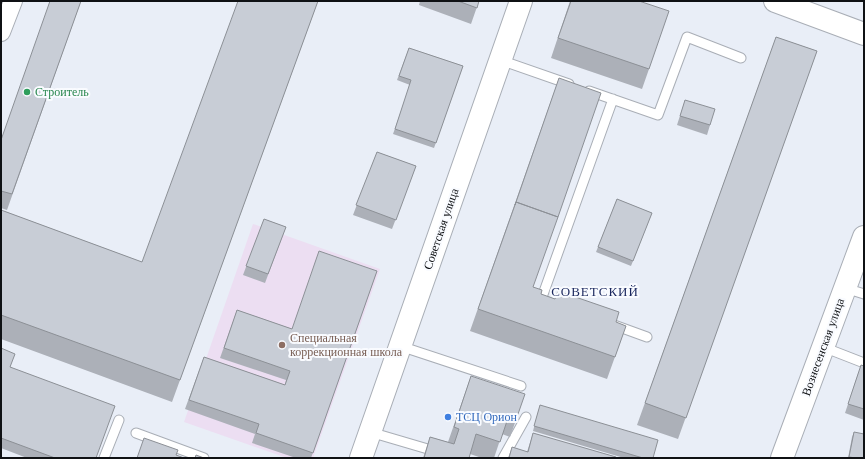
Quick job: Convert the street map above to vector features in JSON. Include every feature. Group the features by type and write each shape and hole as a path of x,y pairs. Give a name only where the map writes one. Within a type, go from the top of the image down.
{"street":[{"path":"1,32 13,1"},
{"name":"Советская улица","path":"361,458 521,1"},
{"path":"775,1 864,34"},
{"name":"Вознесенская улица","path":"782,458 823,347 854,291 864,236"}],"lane":[{"path":"500,60 658,115 687,37 741,58"},
{"path":"555,305 540,300 613,100"},
{"path":"604,322 647,336"},
{"path":"400,346 521,386"},
{"path":"823,347 864,363"},
{"path":"503,458 526,417"},
{"path":"104,458 119,420"},
{"path":"370,432 449,456"},
{"path":"136,433 204,458"}],"shaded area":[{"name":"Специальная коррекционная школа","path":"253,224 380,269 313,458 287,458 184,422"}],"building":[{"name":"Строитель","path":"50,1 81,1 12,194 1,191 1,140"},
{"path":"238,1 318,1 180,380 1,315 1,210 142,262"},
{"path":"458,1 479,1 477,8"},
{"path":"571,1 639,1 669,11 649,69 558,38"},
{"path":"776,37 817,51 686,418 645,403"},
{"path":"409,48 463,66 436,143 395,129 411,80 399,76"},
{"path":"559,78 601,93 558,217 516,202"},
{"path":"685,100 715,109 710,125 680,116"},
{"path":"377,152 416,166 396,220 356,205"},
{"path":"617,199 652,213 633,261 598,247"},
{"path":"516,202 558,217 533,287 542,290 541,294 555,299 558,291 619,312 616,322 626,326 615,357 478,309"},
{"path":"264,219 286,227 268,274 246,266"},
{"name":"Специальная коррекционная школа","path":"319,251 377,271 313,453 256,433 259,424 189,400 204,357 285,385 290,371 224,348 237,310 292,329"},
{"path":"1,348 15,354 10,367 115,406 96,458 55,458 1,438"},
{"path":"861,365 864,366 864,409 848,404"},
{"path":"471,376 525,394 517,417 509,415 500,442 476,434 469,458 424,458 430,437 454,444 459,429 454,427"},
{"path":"540,405 658,440 653,458 643,458 534,426"},
{"path":"854,432 864,434 864,458 849,457"},
{"path":"533,433 616,458 509,458 512,447 528,452"},
{"path":"144,438 178,450 176,455 184,458 137,458"},
{"path":"196,455 204,458 195,458"}],"place":[{"name":"Строитель","path":"27,92"},
{"name":"Специальная коррекционная школа","path":"282,345"},
{"name":"ТСЦ Орион","path":"448,417"}],"district":[{"name":"СОВЕТСКИЙ","path":"595,291"}]}
